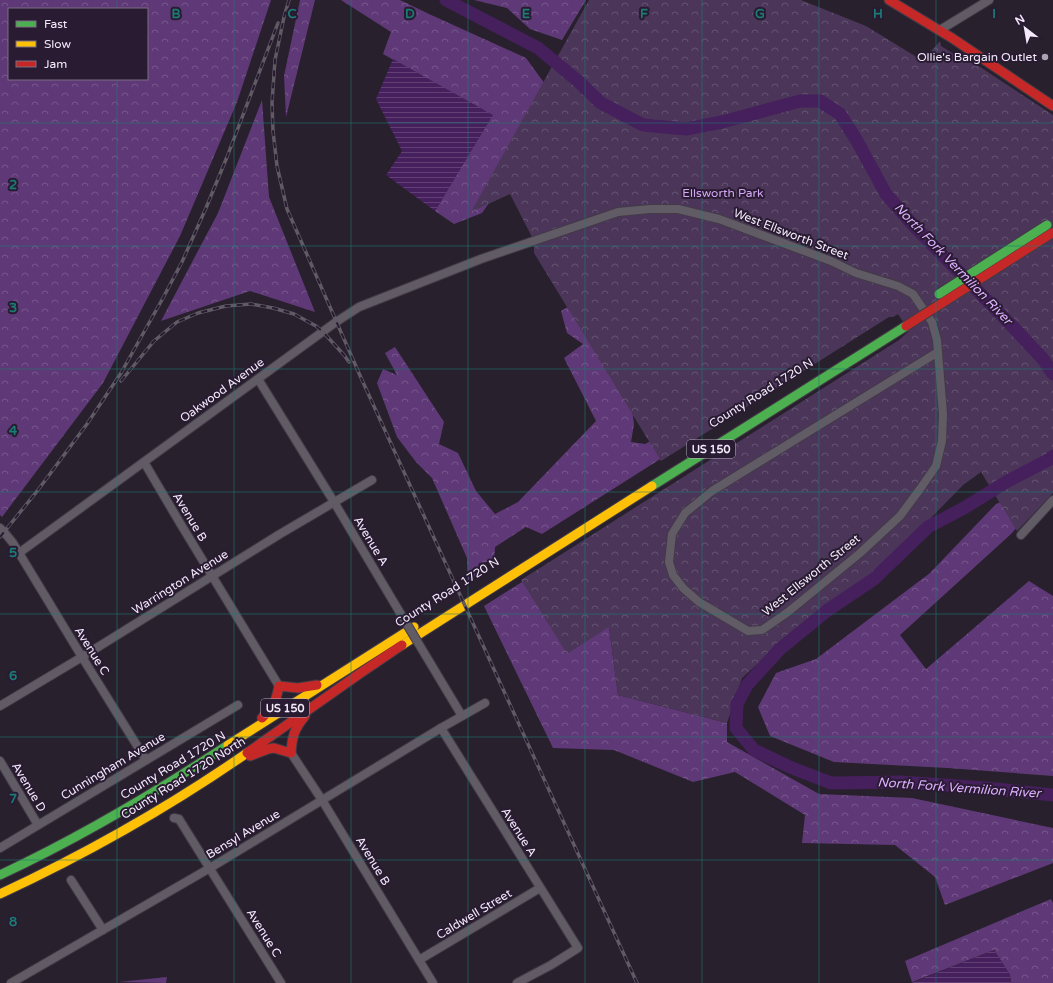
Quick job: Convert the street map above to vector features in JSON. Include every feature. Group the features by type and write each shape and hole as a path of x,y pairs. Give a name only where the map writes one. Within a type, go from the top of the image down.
{"main road":[{"path":"889,0 940,30 1053,106"},
{"name":"US 150","path":"903,323 1051,228"},
{"name":"County Road 1720 N","path":"0,875 94,826 184,774 294,702 903,323"},
{"name":"County Road 1720 N","path":"314,705 363,671 474,599 903,323"},
{"path":"238,739 270,710 276,700 279,686 308,688 328,682"},
{"path":"235,761 274,748 291,753 292,738 295,728 314,705"},
{"name":"County Road 1720 North","path":"0,894 114,836 180,797 235,761 314,705"}],"street":[{"path":"940,30 990,0"},
{"name":"West Ellsworth Street","path":"481,259 618,212 650,209 678,209 719,219 831,261 856,272 898,286 913,294 932,322 936,336 938,352 943,414 942,442 936,466 900,516 859,554 788,612 762,630 748,631 699,602 683,588 673,575 669,562 672,534 685,513 712,491 938,352"},
{"name":"Oakwood Avenue","path":"19,553 336,322 359,307 481,259"},
{"name":"Avenue A","path":"258,379 334,502 462,716"},
{"name":"Avenue B","path":"144,462 279,686"},
{"name":"Warrington Avenue","path":"0,706 372,480"},
{"path":"1021,535 1053,500"},
{"path":"0,528 14,543 19,553"},
{"name":"Avenue C","path":"19,553 146,760"},
{"name":"Bensyl Avenue","path":"10,983 210,868 441,728 485,704"},
{"name":"Cunningham Avenue","path":"0,848 238,705"},
{"name":"Avenue A","path":"441,728 578,948 551,965 517,983"},
{"name":"Avenue B","path":"291,753 322,800 433,983"},
{"name":"Avenue D","path":"0,762 38,825"},
{"name":"Avenue C","path":"174,818 180,819 281,983"},
{"path":"71,880 103,930"},
{"name":"Caldwell Street","path":"419,960 540,888"}],"green space":[{"path":"0,0 271,0 237,102 180,236 103,383 2,517 0,515"},
{"path":"300,0 315,0 286,117 284,76"},
{"path":"341,0 400,0 526,58 553,95 515,166 482,213 454,224 435,211 492,115 383,54 391,32"},
{"path":"474,0 586,0 562,40 530,29 507,8"},
{"name":"Ellsworth Park","path":"589,0 801,0 866,26 923,61 940,41 941,46 965,61 974,63 1053,115 1053,493 1017,531 981,472 963,485 925,524 874,572 800,625 742,678 727,723 618,695 609,627 567,654 521,580 899,340 909,331 898,314 893,317 889,317 661,461 534,253 534,241 510,194 471,212"},
{"path":"262,100 269,197 315,312 250,291 161,321 218,213"},
{"path":"578,301 630,392 634,424 631,442 645,444 694,419 703,432 542,534 526,527 495,547 494,561 479,563 477,575 468,580 467,558 432,478 416,462 397,437 377,383 383,369 397,375 385,353 395,347 444,422 439,444 458,453 476,491 495,514 518,502 596,421 564,358 583,344 567,333 561,311"},
{"path":"1053,480 1053,486 1011,534 900,635 926,669 1029,581 1053,596 1053,776 948,768 834,762 770,736 758,707 776,673 816,659 930,573 996,504"},
{"path":"559,560 609,627 618,695 727,723 727,742 819,794 912,798 1053,828 1053,863 945,905 935,877 895,845 802,843 805,815 735,772 693,782 614,750 553,748 484,606"},
{"path":"1051,899 1053,903 1053,983 1011,983 1010,975 994,950 912,982 905,961"},
{"path":"167,977 166,983 119,982"}],"shaded area":[{"path":"393,59 493,115 435,211 386,175 402,151 376,99"},
{"path":"994,950 1010,975 1011,983 911,983"}],"waterway":[{"name":"North Fork Vermilion River","path":"446,0 538,48 578,81 601,103 643,125 686,129 722,122 800,101 820,101 840,114 857,141 886,194 912,224 1043,359 1053,374"},
{"name":"North Fork Vermilion River","path":"1053,456 1006,482 964,508 928,527 874,579 828,610 780,649 747,685 737,704 736,728 754,750 792,768 831,783 900,782 986,788 1053,795"}],"railway":[{"path":"289,0 275,60 272,103 273,131 277,166 287,209 362,380 637,983"},
{"path":"0,537 38,490 87,424 121,373 163,298 182,262 206,208 278,23"},
{"path":"121,381 154,341 177,322 198,313 226,306 251,304 294,314 316,326 323,332 349,362"}],"traffic: fast":[{"path":"939,294 1047,225"},
{"path":"652,486 906,326"},
{"path":"0,875 88,830 173,780 228,745"}],"traffic: slow":[{"path":"402,645 652,486"},
{"path":"228,745 414,627"},
{"path":"0,894 64,863 126,829 188,792 247,753"}],"traffic: jam":[{"path":"889,0 952,38 1053,106"},
{"path":"906,326 1052,233"},
{"path":"247,753 402,645"},
{"path":"262,718 274,704 279,686 298,688 317,685"},
{"path":"250,756 274,748 291,753 294,733 305,716"}],"place":[{"name":"Ollie's Bargain Outlet","path":"1045,57"}]}
